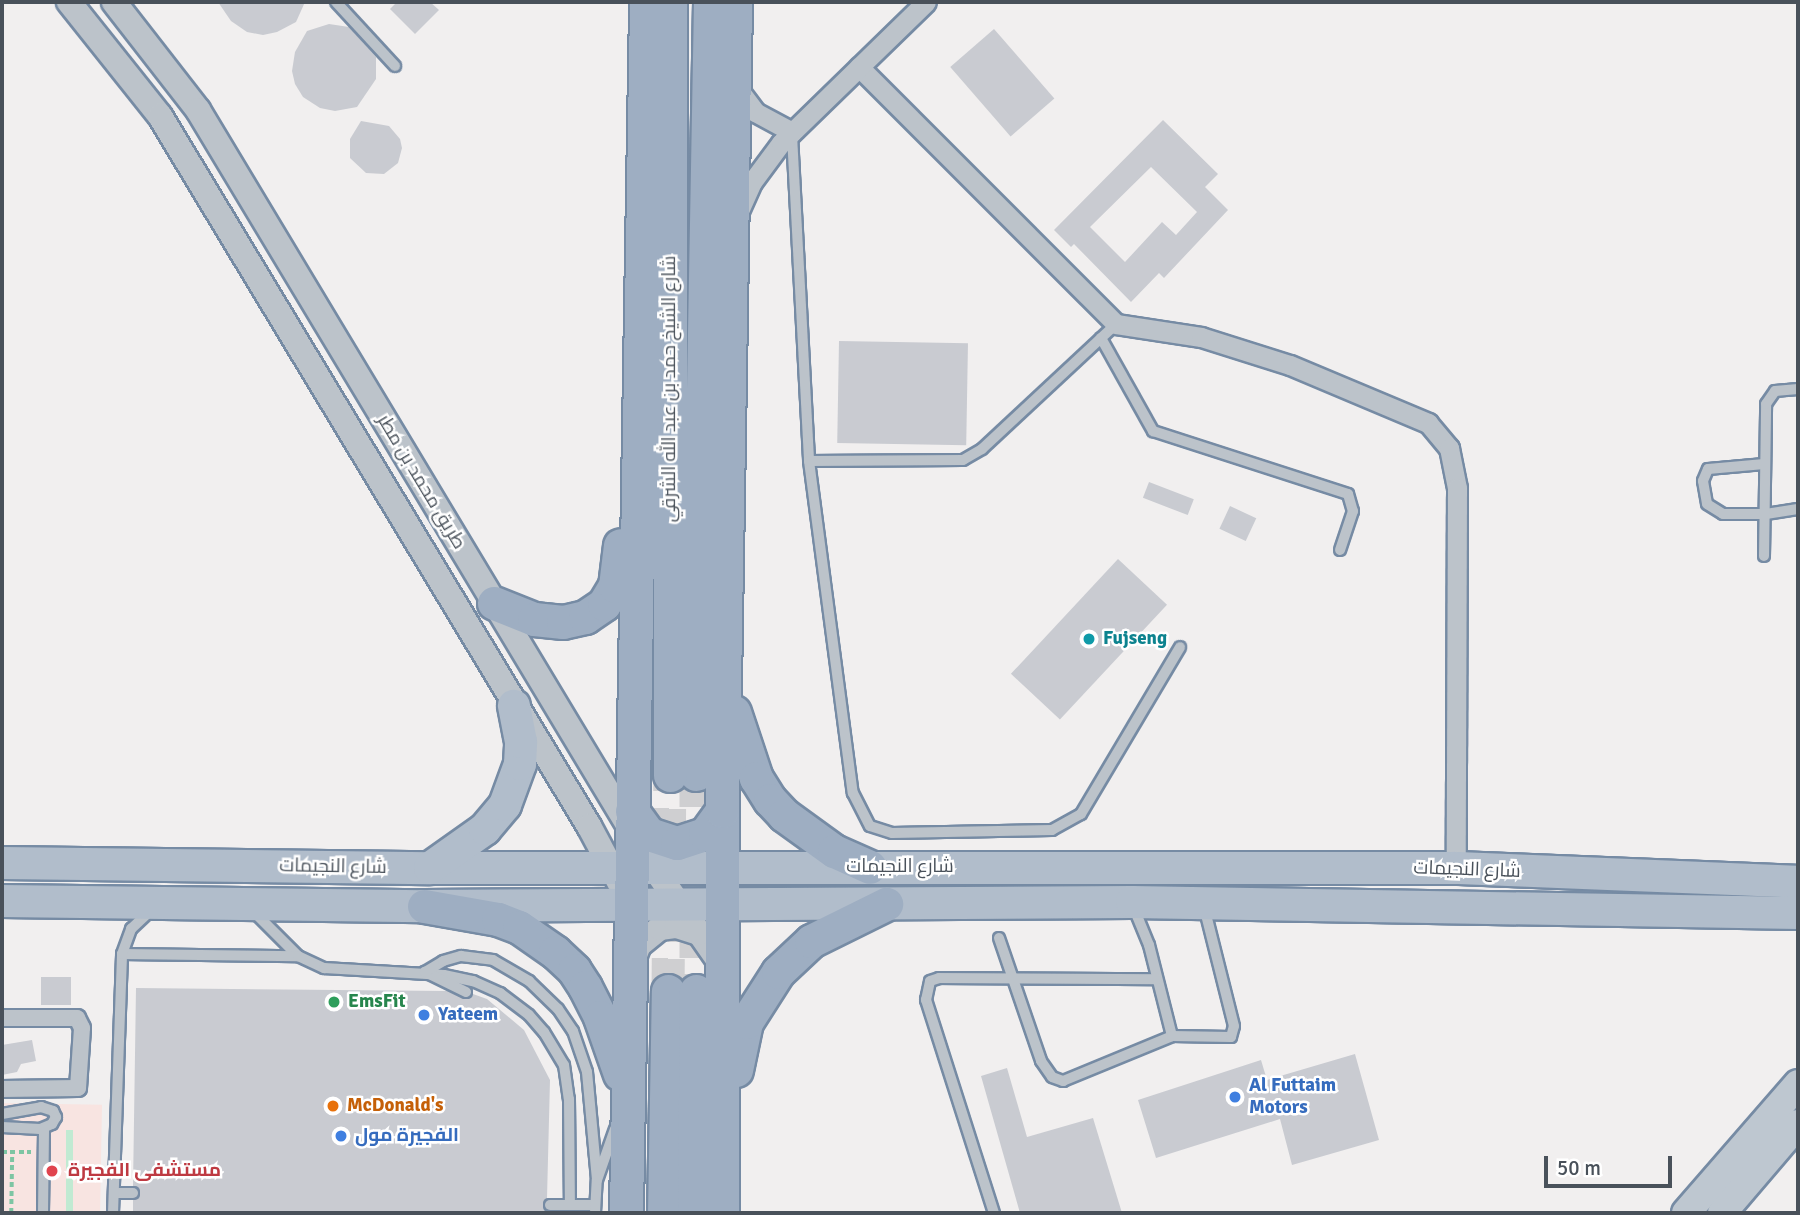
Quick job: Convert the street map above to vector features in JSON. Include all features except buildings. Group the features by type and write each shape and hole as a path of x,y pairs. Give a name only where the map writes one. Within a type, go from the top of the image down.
{"highway":[{"path":"606,1211 627,1103 646,2"},
{"name":"شارع الشيخ حمد بن عبد الله الشرقي","path":"670,2 683,775 710,2"},
{"path":"722,1213 722,811 735,2"},
{"path":"494,603 534,619 563,622 585,617 604,604 615,586 629,480 640,447"},
{"path":"725,679 756,778 770,800 783,815 834,851 870,867"},
{"path":"632,821 649,834 677,843 705,834 722,811"},
{"path":"723,1179 734,1136 737,1064 746,1022 762,994 778,972 811,941 886,904"},
{"path":"424,906 498,919 519,927 574,970 608,1038 627,1103"},
{"path":"664,1213 682,990 694,1213"}],"main road":[{"path":"430,868 485,829 505,805 520,764 521,743 514,706"},
{"name":"شارع النجيمات","path":"2,863 430,868 1456,868 1798,882"},
{"name":"شارع النجيمات","path":"2,901 424,906 1132,902 1794,915"},
{"path":"1686,1213 1798,1084"},
{"path":"1722,1213 1798,1124"}],"street":[{"name":"طريق محمد بن مطر","path":"69,2 160,116 514,706 589,826 632,868 677,904 723,967"},
{"name":"طريق محمد بن مطر","path":"114,2 198,110 494,603 632,821"},
{"path":"732,230 752,183 792,132 926,2"},
{"path":"859,67 1116,324 1201,337 1290,365 1428,423 1450,448 1457,488 1456,868"},
{"path":"734,83 755,112 792,132"},
{"path":"629,970 639,945 651,932 677,926 699,933"},
{"path":"2,1018 77,1018 82,1028 78,1088 2,1089"}],"lane":[{"path":"335,2 396,66"},
{"path":"792,132 809,461 853,793 870,825 892,833 1052,830 1081,814 1180,646"},
{"path":"809,461 963,460 982,449 1116,324"},
{"path":"1101,338 1153,431 1348,494 1353,511 1340,550"},
{"path":"1764,556 1766,404 1775,391 1798,389"},
{"path":"1764,464 1708,469 1703,481 1707,504 1723,514 1766,514 1798,509"},
{"path":"1132,902 1149,945 1172,1035"},
{"path":"999,937 1041,1061 1052,1077 1063,1081 1172,1035 1223,1038 1234,1032 1203,903"},
{"path":"113,1213 122,954 131,929 158,904"},
{"path":"248,905 298,956"},
{"path":"122,954 298,956 331,969 425,972 473,981 500,993 529,1015 558,1052 568,1081 570,1205"},
{"path":"425,972 443,961 461,956 493,960 529,981 558,1009 573,1031 587,1072 597,1180 606,1211 570,1205 550,1205"},
{"path":"425,972 466,992"},
{"path":"994,1213 926,1000 926,989 930,981 939,978 1157,979"},
{"path":"597,1180 602,1159 627,1103"},
{"path":"2,1114 47,1108 56,1117 44,1128 2,1127"},
{"path":"44,1128 44,1213"},
{"path":"114,1193 133,1193"}],"path":[{"path":"2,1152 44,1152"},
{"path":"11,1213 12,1152"}],"shaded area":[{"name":"مستشفى الفجيرة","path":"2,1103 102,1105 100,1213 2,1213"}],"green space":[{"path":"66,1130 73,1130 73,1213 66,1213"}],"tunnel":[{"path":"696,774 696,991"},
{"path":"668,991 670,775"}],"place":[{"name":"Fujseng","path":"1089,639"},
{"name":"EmsFit","path":"334,1002"},
{"name":"Yateem","path":"424,1015"},
{"name":"Al Futtaim Motors","path":"1235,1097"},
{"name":"McDonald's","path":"333,1106"},
{"name":"الفجيرة مول","path":"341,1136"},
{"name":"مستشفى الفجيرة","path":"52,1171"}]}
